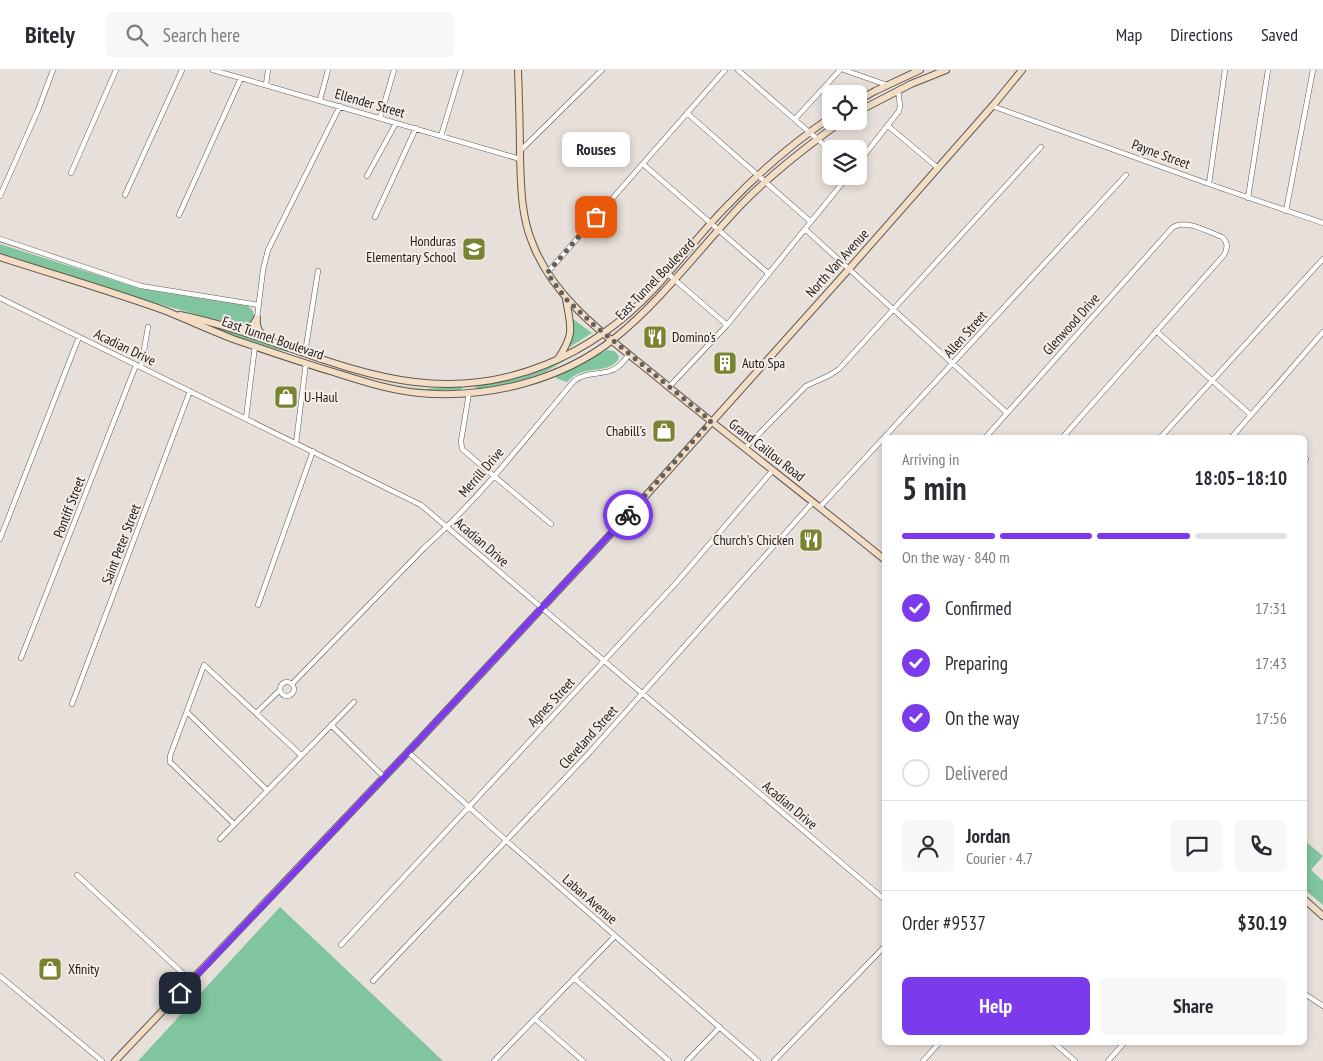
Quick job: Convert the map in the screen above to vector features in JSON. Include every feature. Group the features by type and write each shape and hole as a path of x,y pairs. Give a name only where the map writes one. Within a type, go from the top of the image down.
{"main road":[{"name":"Grand Caillou Road","path":"518,70 522,204 531,242 547,273 566,299 669,387 882,558"},
{"path":"867,96 920,70"},
{"path":"867,107 898,90 946,70"},
{"name":"North Van Avenue","path":"115,1061 408,752 632,510 849,269 1022,70"},
{"name":"East Tunnel Boulevard","path":"167,312 190,316 390,378 442,384 488,381 516,375 557,360 587,345 626,316 757,176 780,155 822,123"},
{"name":"East Tunnel Boulevard","path":"0,257 167,312 289,358 370,383 398,390 435,394 469,393 504,388 548,375 580,360 613,340 645,311 765,182 786,162 830,130"},
{"path":"557,360 567,345 570,336 571,320 566,299"},
{"path":"237,330 248,329 257,318"},
{"path":"257,318 259,331 272,342"},
{"path":"289,358 306,353"},
{"path":"306,363 314,359 325,359"},
{"path":"1307,902 1323,916"}],"street":[{"path":"0,196 38,110 53,70"},
{"path":"72,173 116,70"},
{"path":"125,195 182,70"},
{"name":"Ellender Street","path":"214,70 520,159"},
{"path":"266,85 268,70"},
{"path":"320,100 328,70"},
{"path":"380,118 394,70"},
{"path":"441,136 461,70"},
{"path":"520,151 602,70"},
{"path":"547,273 725,70"},
{"path":"738,70 822,143"},
{"path":"795,120 842,70 887,85"},
{"path":"1209,184 1225,70"},
{"path":"1248,198 1268,70"},
{"path":"1286,211 1313,70"},
{"path":"179,215 241,78"},
{"path":"867,152 899,111 898,90"},
{"path":"257,318 263,270 268,250 340,106"},
{"name":"Payne Street","path":"992,106 1323,223"},
{"path":"687,113 811,222"},
{"path":"367,176 396,123"},
{"path":"888,126 938,168"},
{"path":"375,217 416,128"},
{"path":"744,448 806,386 839,369 1041,147"},
{"path":"643,164 769,274"},
{"name":"Allen Street","path":"887,435 1126,175"},
{"path":"669,387 727,325 841,185"},
{"name":"Glenwood Drive","path":"988,435 1174,226 1181,224 1189,225 1222,237 1226,240 1227,248 1224,255 1156,331"},
{"path":"805,229 1007,413"},
{"path":"0,240 141,286 259,305"},
{"path":"1163,435 1323,260"},
{"path":"306,353 318,271"},
{"path":"667,273 727,325"},
{"name":"Acadian Drive","path":"0,298 412,500 448,527 882,897"},
{"name":"Pontiff Street","path":"21,658 139,366 148,327"},
{"path":"1065,435 1156,331 1251,415"},
{"path":"1234,435 1323,332"},
{"path":"0,539 79,337"},
{"path":"246,418 256,346"},
{"name":"Merrill Drive","path":"292,684 425,548 448,527 574,382 582,376 610,371 618,367 629,354"},
{"path":"296,443 306,363"},
{"name":"Saint Peter Street","path":"72,704 190,391"},
{"path":"469,393 460,446 551,524"},
{"name":"Allen Street","path":"820,507 882,440"},
{"path":"258,605 313,451"},
{"name":"Agnes Street","path":"341,945 604,661 694,562 773,470"},
{"name":"Cleveland Street","path":"373,981 642,694 813,502"},
{"path":"234,824 170,762 170,756 204,664 301,755"},
{"name":"Merrill Drive","path":"288,682 292,684 294,689 292,695 284,696 280,690 281,686 288,682"},
{"path":"256,713 280,690"},
{"path":"220,839 354,702"},
{"path":"186,712 267,790"},
{"path":"331,725 384,777"},
{"name":"Laban Avenue","path":"408,752 506,841 758,1061"},
{"path":"77,875 192,981"},
{"path":"495,1061 615,936"},
{"path":"774,1061 882,949"},
{"path":"0,976 102,1061"},
{"path":"574,978 669,1061"},
{"path":"1307,995 1323,1006"},
{"path":"535,1019 583,1061"},
{"path":"687,1061 720,1027"},
{"path":"923,1061 937,1045"},
{"path":"1056,1045 1075,1061"},
{"path":"1108,1061 1122,1045"}],"green space":[{"path":"0,244 142,289 248,306 253,311 253,320 250,324 242,327 144,300 0,253"},
{"path":"189,318 295,353 255,343"},
{"path":"573,319 592,333 568,348 573,329"},
{"path":"598,341 545,372 516,382 477,389 475,387 545,368"},
{"path":"607,350 614,351 619,356 613,365 607,368 580,373 567,382 556,378 557,376"},
{"path":"390,384 425,389 461,386 463,388 461,390 428,390"},
{"path":"1307,843 1323,856 1311,870 1323,881 1323,905 1307,892"},
{"path":"280,907 443,1061 138,1061"}],"way so far":[{"path":"596,217 547,273 566,299 594,325 711,421 628,515"}],"place":[{"name":"Rouses","path":"596,217"},
{"name":"Honduras Elementary School","path":"474,249"},
{"name":"Domino's","path":"655,337"},
{"name":"Auto Spa","path":"725,363"},
{"name":"U-Haul","path":"286,397"},
{"name":"Chabill's","path":"664,431"},
{"name":"Church's Chicken","path":"811,540"},
{"name":"Xfinity","path":"50,969"}],"route":[{"path":"180,993 408,752 628,515"}]}
